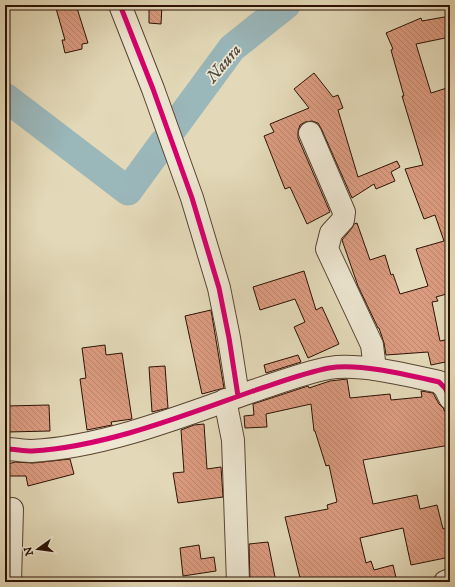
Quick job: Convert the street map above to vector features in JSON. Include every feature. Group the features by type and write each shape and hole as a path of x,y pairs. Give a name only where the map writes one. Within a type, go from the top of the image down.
{"street":[{"path":"120,5 153,89 192,198 219,288 229,338 238,582"},
{"path":"310,133 344,212 343,220 331,233 327,249 372,346 376,369"},
{"path":"5,449 30,451 64,448 117,436 185,415 281,382 330,368 376,369 439,382 445,388 450,398"},
{"path":"10,582 12,509"},
{"path":"445,582 450,580"}],"building":[{"path":"55,5 76,5 88,43 82,44 82,49 65,53 62,40 65,40"},
{"path":"149,5 162,5 161,24 149,23"},
{"path":"450,16 450,37 416,44 431,93 450,87 450,171 446,173 450,186 450,293 436,297 438,301 432,302 440,341 450,339 450,361 431,365 428,352 386,355 379,328 358,286 342,240 354,224 357,223 370,260 385,255 391,275 393,274 400,294 428,286 416,249 444,241 435,215 424,219 405,169 423,165 402,96 404,96 391,50 393,49 386,33 421,18 422,21"},
{"path":"314,73 333,97 338,95 343,108 338,110 358,177 397,161 400,167 391,172 395,181 376,189 374,184 352,198 318,123 312,121 305,122 300,125 298,138 330,212 307,224 290,187 285,189 264,136 274,132 270,124 309,108 294,89"},
{"path":"304,271 316,310 322,307 339,344 308,358 294,327 305,322 295,299 260,310 253,287"},
{"path":"211,310 224,388 202,394 185,316"},
{"path":"105,345 106,355 122,353 132,419 111,422 112,425 87,430 80,379 86,378 82,348"},
{"path":"298,355 301,362 266,373 264,365"},
{"path":"165,366 168,408 152,412 149,367"},
{"path":"347,379 350,398 390,394 391,400 422,397 421,391 433,393 444,411 447,411 450,429 450,445 363,460 373,504 417,495 420,509 437,505 443,529 450,526 450,557 411,565 403,528 360,538 366,563 371,561 374,570 393,565 397,582 301,582 285,517 328,509 327,505 337,502 329,465 326,466 314,431 311,404 266,414 267,427 245,428 244,416 254,415 253,404 308,386 309,388 330,381"},
{"path":"49,405 50,431 7,432 6,406"},
{"path":"204,424 207,469 221,467 223,497 178,503 173,473 184,472 181,430 194,425"},
{"path":"70,459 74,474 28,486 26,476 5,476 5,465 15,462 33,463"},
{"path":"268,542 276,582 250,582 249,544"},
{"path":"199,545 201,559 214,557 216,571 183,576 180,548"}],"waterway":[{"name":"Naura","path":"171,131 232,48 286,5"},
{"path":"5,97 128,191 163,143"}],"cycle path":[{"path":"120,5 153,89 192,198 219,288 238,396"},
{"path":"5,449 32,451 60,448 116,437 291,378 329,368 369,368 439,382 445,388 450,398"}]}
